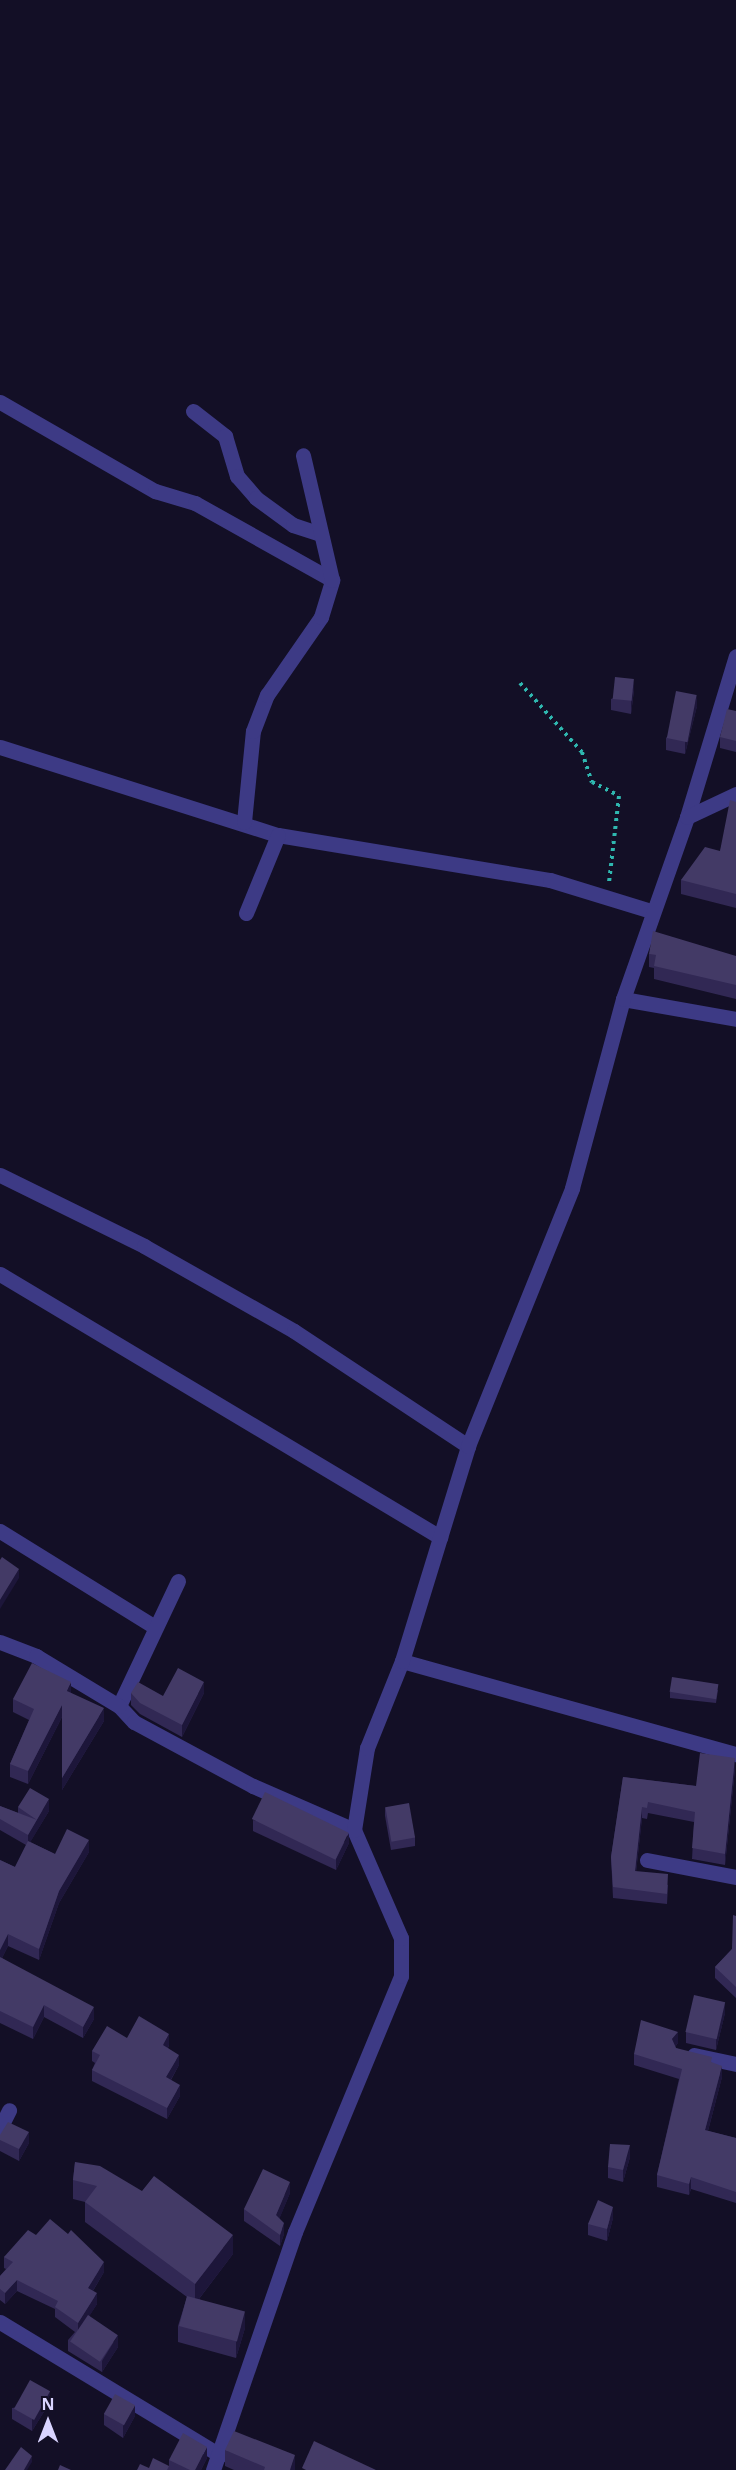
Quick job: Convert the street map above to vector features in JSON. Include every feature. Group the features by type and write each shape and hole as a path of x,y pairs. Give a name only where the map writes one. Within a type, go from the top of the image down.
{"street":[{"path":"0,402 155,491 195,502 332,580"},
{"path":"193,411 225,436 237,476 256,498 293,525 318,533"},
{"path":"244,822 252,731 267,695 321,616 332,580 318,533 303,455"},
{"path":"213,2470 296,2232 401,1976 401,1938 354,1830 367,1748 402,1661 468,1446 572,1188 623,999 651,911 687,817 736,656"},
{"path":"0,747 244,822 278,835 550,880 608,895 651,911"},
{"path":"687,817 736,794"},
{"path":"246,913 278,835"},
{"path":"623,999 736,1019"},
{"path":"0,1175 144,1246 294,1330 468,1446"},
{"path":"0,1274 440,1537"},
{"path":"0,1531 155,1627"},
{"path":"119,1706 178,1581"},
{"path":"0,1642 36,1656 119,1706 134,1722 254,1786 354,1830"},
{"path":"402,1661 736,1754"},
{"path":"647,1860 736,1876"},
{"path":"682,2052 736,2064"},
{"path":"0,2128 9,2110"},
{"path":"0,2322 220,2455"}],"path":[{"path":"520,683 582,752 592,782 620,796 608,895"}],"building":[{"path":"615,677 634,679 632,701 613,699"},
{"path":"676,691 697,695 687,742 667,738"},
{"path":"727,709 736,711 736,741 720,737"},
{"path":"730,800 736,802 736,894 681,880 705,847 720,851"},
{"path":"653,931 736,956 736,985 654,966 656,955 649,954"},
{"path":"2,1557 19,1569 0,1600 0,1560"},
{"path":"32,1663 71,1682 67,1691 104,1708 62,1778 62,1705 28,1771 10,1764 34,1709 13,1699"},
{"path":"178,1668 204,1682 182,1725 140,1703 131,1693 138,1682 163,1696"},
{"path":"672,1677 718,1684 716,1699 670,1692"},
{"path":"700,1753 735,1758 725,1854 692,1848 695,1812 648,1802 647,1808 642,1807 635,1871 668,1874 667,1894 613,1887 611,1857 623,1777 696,1786"},
{"path":"30,1788 49,1799 37,1820 18,1807"},
{"path":"265,1792 349,1833 335,1860 252,1819"},
{"path":"409,1803 415,1837 391,1842 385,1807"},
{"path":"0,1806 37,1820 28,1835 0,1819"},
{"path":"67,1829 89,1840 59,1891 39,1949 8,1934 0,1950 0,1860 15,1867 28,1841 55,1854"},
{"path":"733,1915 736,1916 736,1987 715,1967 732,1949"},
{"path":"0,1957 94,2007 83,2027 44,2005 33,2027 0,2011"},
{"path":"694,1995 725,2002 717,2039 685,2032"},
{"path":"139,2016 169,2034 163,2045 179,2055 166,2077 180,2085 167,2108 92,2070 100,2055 92,2051 107,2026 127,2038"},
{"path":"641,2020 678,2032 672,2039 676,2048 712,2057 711,2062 722,2066 705,2130 736,2138 736,2192 691,2177 689,2184 657,2175 682,2069 634,2054"},
{"path":"8,2122 29,2132 19,2149 0,2140 0,2135"},
{"path":"610,2144 630,2145 623,2170 608,2167"},
{"path":"75,2162 100,2166 142,2191 154,2176 233,2235 195,2284 85,2202 97,2186 73,2180"},
{"path":"263,2169 290,2182 276,2215 284,2223 280,2235 244,2209"},
{"path":"598,2200 613,2207 607,2229 588,2224"},
{"path":"50,2219 68,2234 71,2230 104,2262 88,2288 97,2293 78,2323 55,2307 58,2301 17,2280 5,2293 0,2289 0,2276 13,2262 4,2257 28,2230 36,2235"},
{"path":"187,2296 245,2312 237,2341 179,2326"},
{"path":"88,2315 118,2335 100,2362 70,2342"},
{"path":"30,2380 50,2391 34,2420 14,2409"},
{"path":"115,2394 135,2405 124,2425 104,2414"},
{"path":"234,2431 295,2455 290,2470 264,2470 265,2467 225,2450"},
{"path":"183,2433 207,2447 195,2470 169,2460"},
{"path":"314,2441 376,2470 306,2470 302,2468"},
{"path":"21,2447 32,2456 24,2470 5,2470"},
{"path":"153,2458 169,2466 167,2470 137,2470 140,2464 149,2468"},
{"path":"60,2465 71,2470 58,2470"}]}
